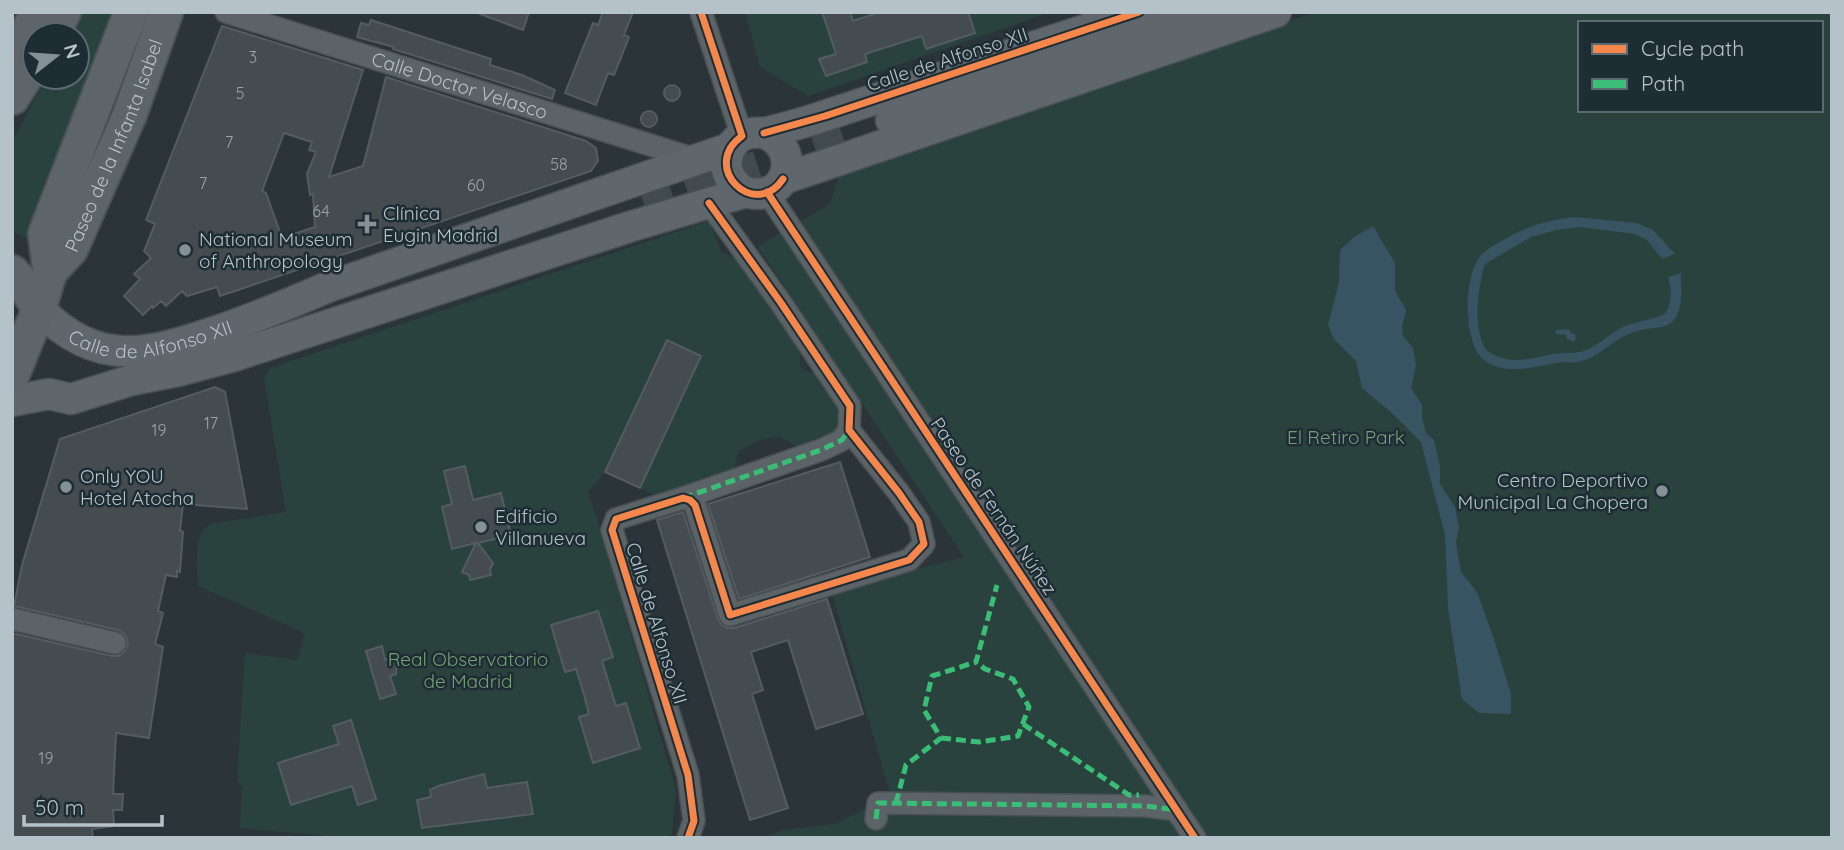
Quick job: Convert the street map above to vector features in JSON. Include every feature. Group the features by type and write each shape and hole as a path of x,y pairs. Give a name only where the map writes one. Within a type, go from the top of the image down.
{"main road":[{"path":"12,66 37,12"},
{"name":"Paseo de la Infanta Isabel","path":"12,376 39,309 50,272 45,234 131,12"},
{"name":"Paseo de la Infanta Isabel","path":"50,272 72,249 130,114 166,12"},
{"name":"Calle de Alfonso XII","path":"12,401 49,394 71,399 132,380 234,356 328,287 695,159 745,139 834,113 1139,12"},
{"name":"Calle de Alfonso XII","path":"845,136 1212,12"},
{"name":"Calle de Alfonso XII","path":"39,309 61,329 78,339 109,350 124,352 151,351 275,326 765,188 1276,12"},
{"path":"772,136 786,153 788,165 765,188 735,185 728,174 726,158 745,139 772,136"},
{"name":"Calle de Alfonso XII","path":"275,326 439,274 644,204"},
{"path":"12,272 39,309"}],"street":[{"name":"Calle Doctor Velasco","path":"226,12 695,159"},
{"path":"701,12 745,139"},
{"name":"Paseo de Fernán Núñez","path":"765,188 1195,838"},
{"path":"683,498 695,505 730,615 909,561 924,544 919,522 849,430 850,407 781,303 709,203"},
{"name":"Calle de Alfonso XII","path":"688,838 694,821 688,775 612,530 616,519 821,450 842,440 849,430"},
{"path":"12,619 115,643"},
{"path":"876,819 878,803 1146,806 1177,810"}],"green space":[{"path":"81,12 119,12 91,83 91,21 76,21"},
{"path":"745,12 1051,12 808,96 760,67"},
{"name":"El Retiro Park","path":"1316,12 1832,12 1832,838 764,838 782,830 835,824 891,796 831,591 964,557 758,246 830,204 840,173"},
{"path":"39,91 88,91 29,239 12,231 12,142"},
{"name":"Real Observatorio de Madrid","path":"709,221 721,252 745,263 801,353 801,367 826,382 843,413 833,434 798,447 778,436 760,440 739,451 733,471 654,495 640,488 701,356 667,340 605,472 588,492 676,790 672,833 668,838 349,838 240,828 242,788 237,780 245,653 297,660 305,633 198,586 197,552 204,529 210,524 286,512 264,379 270,368"}],"water":[{"path":"1575,217 1637,223 1653,230 1675,254 1662,259 1647,240 1635,234 1580,227 1531,237 1484,266 1478,298 1478,320 1486,350 1511,360 1585,351 1625,326 1665,313 1670,300 1668,277 1681,273 1680,306 1674,320 1661,327 1629,334 1592,357 1578,362 1514,369 1488,363 1474,347 1468,320 1469,289 1476,263 1488,249 1518,232 1545,222"},
{"path":"1373,226 1395,263 1395,291 1406,310 1403,336 1413,348 1416,366 1411,388 1422,405 1426,433 1434,440 1440,466 1440,484 1455,507 1459,527 1456,542 1461,572 1477,592 1493,636 1511,694 1511,714 1479,713 1462,699 1448,608 1445,535 1421,442 1362,388 1356,361 1334,339 1328,325 1339,282 1340,250 1354,237"}],"building":[{"path":"529,12 523,30 480,14"},
{"path":"603,12 633,12 624,35 629,37 614,75 608,73 596,105 565,93 593,23 598,25"},
{"path":"822,12 850,12 853,21 880,12 968,12 975,33 926,49 922,36 865,54 867,62 826,76 819,59 836,54"},
{"path":"371,20 491,59 490,65 522,75 555,90 552,99 357,37 361,23 369,25"},
{"path":"222,26 363,70 329,177 363,166 386,77 586,141 596,148 598,161 591,171 220,296 217,287 187,296 182,291 166,306 161,301 143,315 124,296 140,279 134,274 151,258 144,251 155,224 146,220","holes":["284,133 312,142 309,150 316,152 307,174 310,195 313,194 315,227 282,238 266,193 262,191"]},
{"path":"672,85 680,93 672,101 664,93"},
{"path":"649,111 657,119 649,127 641,119"},
{"path":"667,340 701,356 640,488 605,472"},
{"path":"215,387 225,392 247,509 183,504 180,572 177,571 177,577 166,575 158,611 163,613 155,644 163,647 149,738 116,733 113,794 123,794 122,810 113,810 114,826 92,829 93,838 12,838 12,633 112,656 124,652 128,645 124,634 118,630 14,606 22,565 60,439"},
{"path":"840,462 870,557 739,599 708,504"},
{"name":"Edificio Villanueva","path":"465,466 473,500 501,493 511,535 478,543 493,563 491,575 470,580 469,575 462,572 476,543 452,549 442,507 452,504 444,471"},
{"path":"683,512 722,625 734,628 827,599 863,714 816,729 788,640 751,652 763,690 752,694 788,808 750,820 657,520"},
{"path":"598,611 613,657 602,661 616,706 626,703 640,748 593,763 579,717 589,714 583,691 576,669 565,672 551,625"},
{"path":"382,646 385,660 397,656 396,674 390,676 396,694 380,699 366,651"},
{"path":"351,720 376,799 358,805 352,786 291,805 278,763 339,744 333,726"},
{"path":"484,774 487,788 527,782 533,814 422,828 417,800 431,797 430,790 438,786"}],"waterway":[{"path":"1558,332 1568,332 1573,339"}],"tunnel":[{"path":"644,204 845,136"}],"marked path":[{"path":"683,498 821,450 842,440 849,430"},
{"path":"896,803 906,765 941,738 924,710 932,676 976,662 997,585"},
{"path":"941,738 979,742 1018,736 1029,707 1013,679 985,669 976,662"},
{"path":"1023,724 1129,795 1139,795"},
{"path":"876,819 878,803 1146,806 1177,810"}],"cycle path":[{"path":"701,12 742,136 730,148 726,162 729,174 736,185 746,192 759,194 771,190 783,179"},
{"path":"764,133 825,116 1139,12"},
{"path":"767,192 1195,838"},
{"path":"688,838 694,821 688,775 612,530 616,519 683,498 690,500 695,505 730,615 909,560 924,544 919,522 849,430 850,406 709,203"}],"place":[{"name":"Clínica Eugin Madrid","path":"367,224"},
{"name":"National Museum of Anthropology","path":"185,250"},
{"name":"Only YOU Hotel Atocha","path":"66,487"},
{"name":"Centro Deportivo Municipal La Chopera","path":"1662,491"},
{"name":"Edificio Villanueva","path":"481,527"}]}
